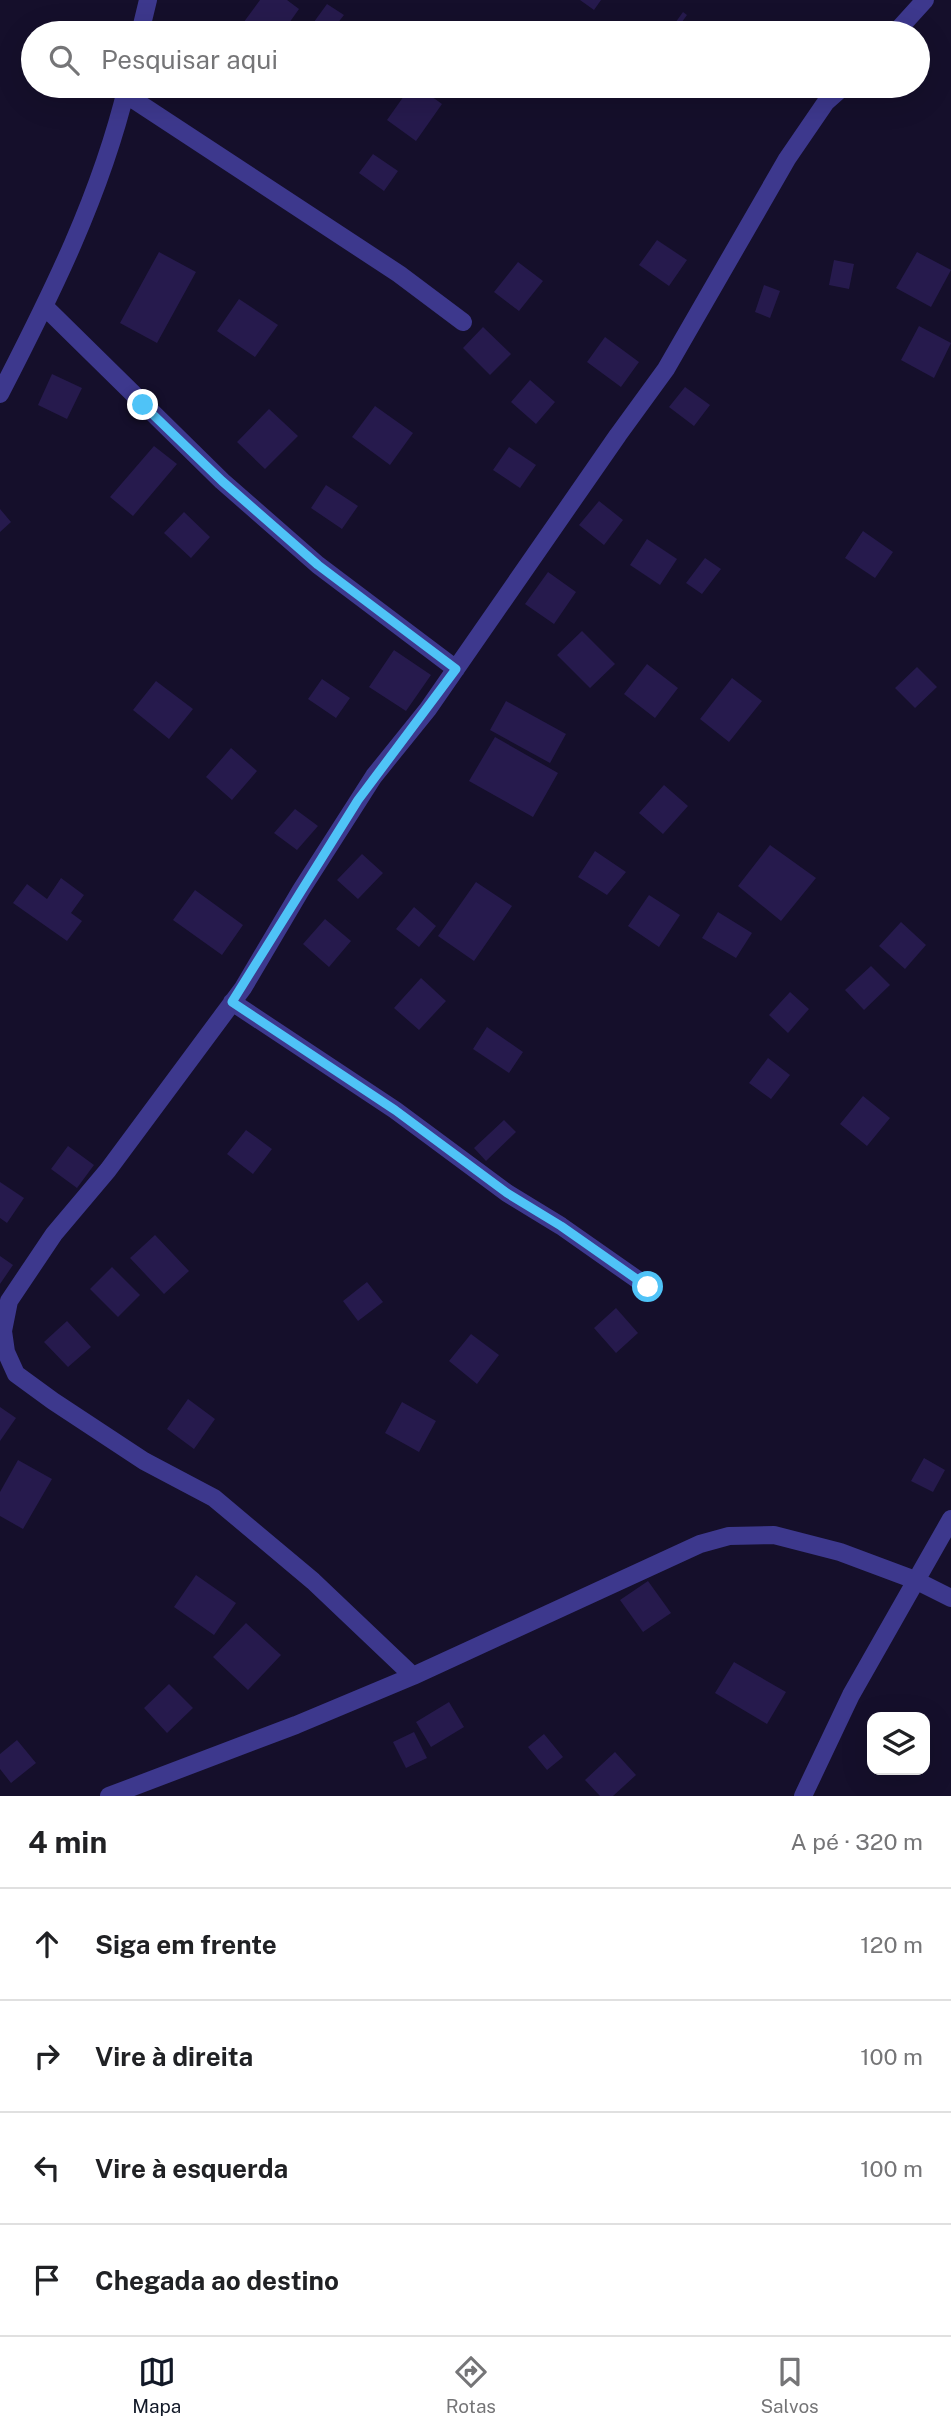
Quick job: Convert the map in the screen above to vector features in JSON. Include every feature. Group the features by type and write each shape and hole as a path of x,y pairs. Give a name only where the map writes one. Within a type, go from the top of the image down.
{"street":[{"path":"143,21 148,0"},
{"path":"906,21 925,0"},
{"path":"0,394 45,307 97,188 124,98"},
{"path":"138,98 399,274 463,322"},
{"path":"412,1676 313,1581 214,1498 144,1461 16,1374 6,1352 3,1331 9,1301 54,1234 108,1170 232,1002 358,800 456,669 666,369 788,159 830,98"},
{"path":"45,307 232,490 318,565 456,669"},
{"path":"232,1002 395,1110 507,1193 561,1226 648,1287"},
{"path":"803,1796 851,1695 951,1519"},
{"path":"109,1796 296,1725 412,1676 699,1544 729,1536 774,1535 840,1552 915,1580 951,1598"}],"building":[{"path":"260,0 287,0 299,9 290,21 245,21"},
{"path":"580,0 601,0 594,10"},
{"path":"327,4 344,15 339,21 315,21"},
{"path":"683,12 687,15 683,21 677,21"},
{"path":"403,98 434,98 442,104 416,141 387,120"},
{"path":"373,154 398,171 384,191 359,173"},
{"path":"657,240 687,260 669,286 639,265"},
{"path":"159,252 196,272 157,343 120,323"},
{"path":"917,252 951,270 931,307 896,288"},
{"path":"834,260 854,264 849,289 829,285"},
{"path":"518,262 543,281 519,311 494,292"},
{"path":"764,285 780,291 770,318 755,312"},
{"path":"239,299 278,325 255,357 217,331"},
{"path":"919,326 951,343 934,378 901,360"},
{"path":"483,327 511,354 490,375 463,348"},
{"path":"605,337 639,362 621,387 587,362"},
{"path":"52,374 82,388 67,419 38,405"},
{"path":"530,380 555,402 536,424 511,402"},
{"path":"685,387 710,405 694,426 669,407"},
{"path":"375,406 413,433 390,465 352,437"},
{"path":"269,409 298,436 265,469 237,442"},
{"path":"154,446 177,464 133,516 110,497"},
{"path":"509,447 536,465 520,488 493,470"},
{"path":"326,485 358,506 342,529 311,508"},
{"path":"599,501 623,520 604,545 579,525"},
{"path":"0,509 11,522 0,532"},
{"path":"184,512 210,537 191,558 164,533"},
{"path":"863,531 893,552 875,578 845,558"},
{"path":"647,539 677,559 660,585 630,565"},
{"path":"705,558 721,569 702,594 686,583"},
{"path":"548,572 576,592 554,624 525,604"},
{"path":"582,631 615,664 590,688 557,655"},
{"path":"394,650 431,675 406,711 369,687"},
{"path":"647,664 678,688 655,718 624,694"},
{"path":"917,667 937,687 915,708 895,688"},
{"path":"732,678 762,701 729,742 700,719"},
{"path":"322,679 350,698 336,718 308,699"},
{"path":"156,681 193,709 169,739 133,710"},
{"path":"506,701 566,734 550,763 490,730"},
{"path":"495,737 558,773 533,817 469,781"},
{"path":"231,748 257,771 232,800 206,777"},
{"path":"664,785 688,806 663,834 639,813"},
{"path":"295,809 318,826 297,850 274,833"},
{"path":"770,845 816,878 781,921 738,886"},
{"path":"595,851 626,872 607,895 578,877"},
{"path":"362,854 383,873 358,899 337,880"},
{"path":"61,878 84,895 71,913 82,921 67,941 13,903 27,884 47,899"},
{"path":"476,882 512,906 474,961 438,936"},
{"path":"195,890 243,925 222,955 173,920"},
{"path":"649,895 680,915 659,947 628,926"},
{"path":"414,907 436,926 419,947 396,929"},
{"path":"718,912 752,933 736,958 702,938"},
{"path":"325,919 351,941 329,967 303,944"},
{"path":"901,922 926,945 905,969 879,946"},
{"path":"871,966 890,985 864,1010 845,990"},
{"path":"421,978 446,1001 419,1030 394,1008"},
{"path":"790,992 809,1009 788,1033 769,1015"},
{"path":"487,1027 523,1052 509,1073 473,1049"},
{"path":"768,1058 790,1075 771,1099 749,1083"},
{"path":"863,1096 890,1118 867,1146 840,1124"},
{"path":"504,1120 516,1132 486,1161 474,1148"},
{"path":"246,1130 272,1149 253,1174 227,1154"},
{"path":"68,1146 94,1165 77,1188 51,1169"},
{"path":"0,1182 24,1198 7,1223 0,1218"},
{"path":"155,1235 189,1271 164,1294 130,1258"},
{"path":"0,1256 13,1265 0,1284"},
{"path":"112,1267 140,1295 118,1317 90,1289"},
{"path":"367,1282 383,1302 358,1321 343,1301"},
{"path":"616,1308 638,1333 616,1353 594,1328"},
{"path":"67,1321 91,1347 68,1367 44,1342"},
{"path":"471,1334 499,1355 477,1384 449,1361"},
{"path":"188,1399 215,1419 194,1449 167,1429"},
{"path":"402,1402 436,1421 419,1452 385,1433"},
{"path":"0,1407 16,1418 0,1441"},
{"path":"924,1458 945,1470 933,1492 911,1481"},
{"path":"18,1460 52,1479 23,1529 0,1516 0,1492"},
{"path":"196,1575 236,1603 214,1635 174,1607"},
{"path":"648,1581 671,1613 643,1632 620,1600"},
{"path":"246,1623 281,1655 248,1690 213,1657"},
{"path":"734,1662 786,1692 767,1724 715,1693"},
{"path":"169,1684 193,1708 167,1733 144,1708"},
{"path":"449,1702 464,1727 431,1747 416,1722"},
{"path":"414,1732 427,1758 406,1768 393,1742"},
{"path":"544,1734 563,1757 547,1770 528,1747"},
{"path":"17,1740 36,1763 11,1783 0,1769 0,1754"},
{"path":"615,1752 636,1775 613,1796 600,1796 585,1780"}],"route":[{"path":"143,405 222,481 318,565 456,669 428,709 374,776 232,1002 395,1110 507,1193 561,1226 648,1287"}]}
